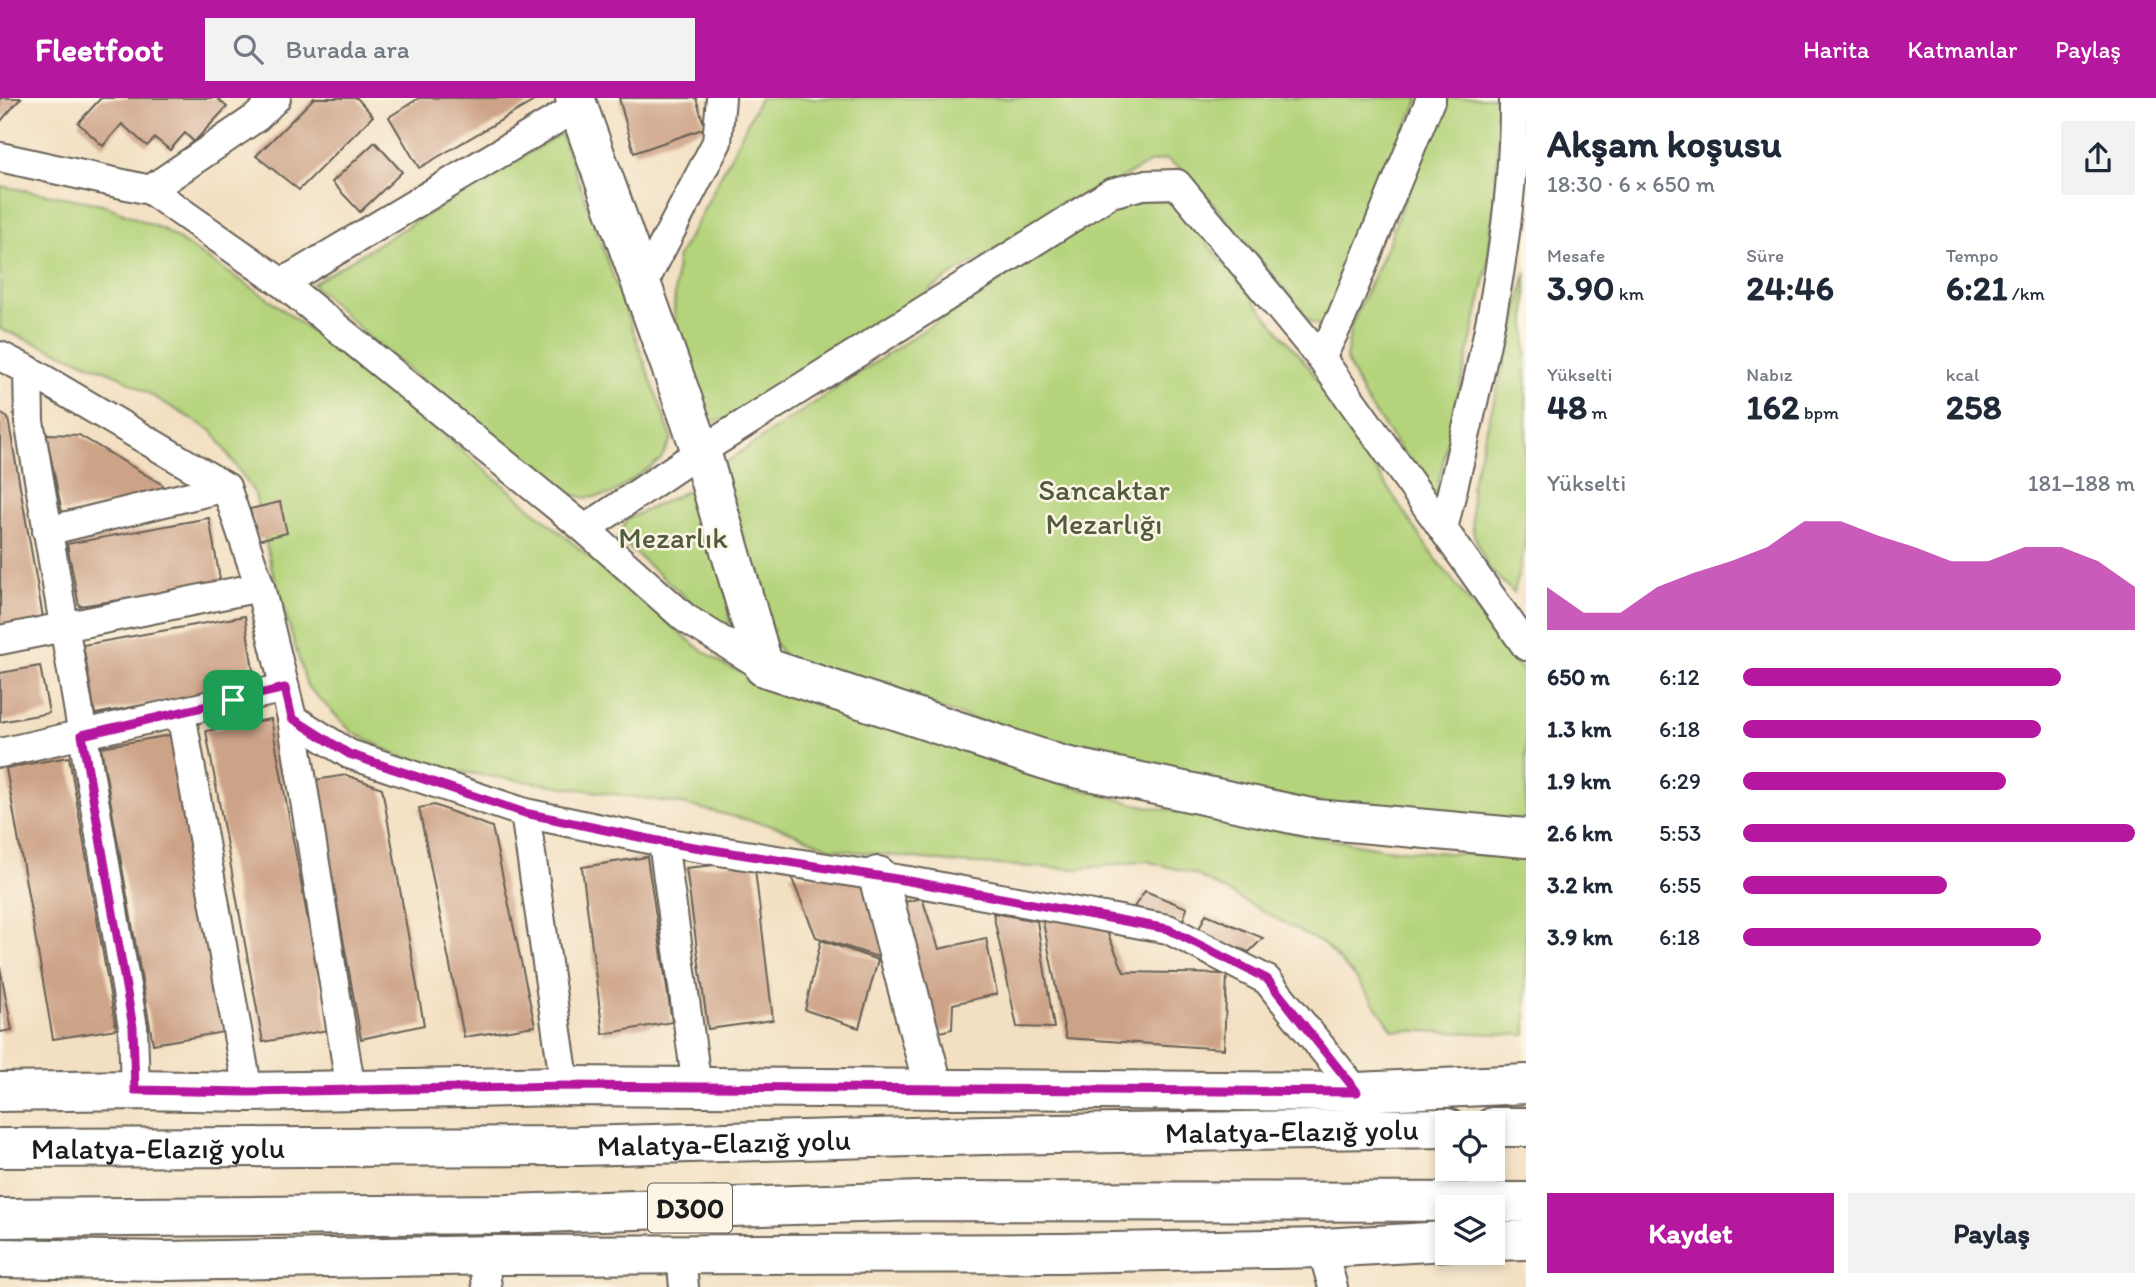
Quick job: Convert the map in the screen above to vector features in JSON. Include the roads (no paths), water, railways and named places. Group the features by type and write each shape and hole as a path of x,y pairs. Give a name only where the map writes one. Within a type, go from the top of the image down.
{"main road":[{"path":"576,102 701,452 764,667 1061,765 1316,819 1526,838"},
{"path":"878,876 934,1089"},
{"path":"0,1092 351,1091 565,1086 1357,1092 1526,1084"},
{"path":"824,1087 986,1135"},
{"path":"1505,1127 1526,1126"},
{"name":"Malatya-Elazığ yolu","path":"0,1148 579,1146 986,1135 1435,1128"},
{"name":"D300","path":"0,1218 507,1214 922,1200 1526,1202"},
{"path":"1505,1241 1526,1240"},
{"path":"0,1258 485,1271 682,1270 1062,1253 1322,1248 1435,1242"}],"street":[{"path":"150,190 257,117 276,98"},
{"path":"642,286 717,142 721,98"},
{"path":"1321,358 1342,316 1431,98"},
{"path":"1443,529 1488,339 1503,253 1515,152 1514,98"},
{"path":"282,283 576,102"},
{"path":"0,157 150,190 282,283 585,529 685,618 764,667"},
{"path":"585,529 701,452 1111,193 1143,185 1177,184 1321,358 1526,646"},
{"path":"0,356 226,487 260,587 292,718 351,1091"},
{"path":"27,370 29,421 133,1027 135,1090"},
{"path":"47,531 226,487"},
{"path":"0,640 260,587"},
{"path":"0,753 285,688"},
{"path":"181,713 248,1092"},
{"path":"292,718 349,754 525,813 663,842 878,876 1168,929 1267,979 1388,1129"},
{"path":"525,813 565,1086"},
{"path":"663,842 697,1087"},
{"path":"1322,1248 1333,1287"}],"park label":[{"name":"Sancaktar Mezarlığı","path":"1104,506"},
{"name":"Mezarlık","path":"673,537"}]}
